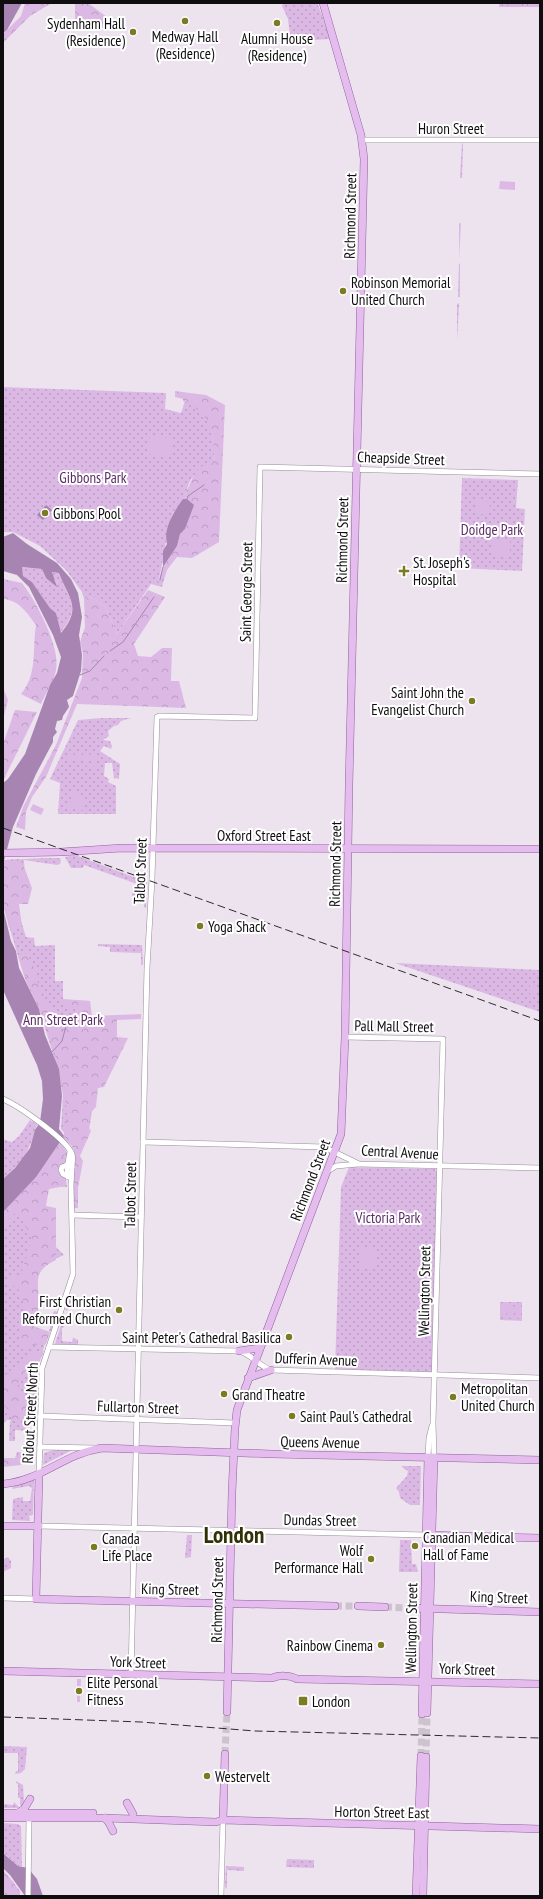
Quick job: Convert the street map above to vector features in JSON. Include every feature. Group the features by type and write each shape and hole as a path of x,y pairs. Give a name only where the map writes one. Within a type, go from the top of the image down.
{"main road":[{"name":"Richmond Street","path":"227,1712 231,1531 235,1422 237,1410 336,1152 341,1134 346,1037 348,849 364,159 362,140 322,3"},
{"name":"Oxford Street East","path":"3,853 153,848 540,848"},
{"path":"239,1351 260,1348"},
{"path":"248,1378 271,1370"},
{"name":"Queens Avenue","path":"3,1484 39,1475 69,1457 99,1448 540,1460"},
{"name":"Wellington Street","path":"425,1713 431,1457"},
{"name":"Ridout Street North","path":"36,1599 39,1526 39,1475"},
{"name":"Dundas Street","path":"3,1526 39,1526"},
{"name":"Dundas Street","path":"429,1535 540,1538"},
{"name":"King Street","path":"36,1599 335,1606"},
{"path":"358,1606 384,1607"},
{"name":"King Street","path":"409,1608 540,1612"},
{"name":"Wellington Street","path":"425,1681 423,1669 428,1608"},
{"path":"412,1681 419,1676 423,1669"},
{"name":"York Street","path":"3,1671 228,1678 272,1678 276,1676 293,1676 297,1679 540,1684"},
{"path":"223,1820 225,1754"},
{"path":"423,1757 423,1896"},
{"path":"18,1813 24,1809 30,1799"},
{"path":"126,1803 133,1814"},
{"name":"Horton Street East","path":"3,1813 133,1814 216,1817 223,1820"},
{"name":"Horton Street East","path":"3,1818 105,1818 216,1822 223,1820 540,1829"},
{"path":"105,1818 113,1832"},
{"path":"416,1896 422,1826"}],"street":[{"name":"Huron Street","path":"362,140 540,140"},
{"name":"Cheapside Street","path":"260,467 540,474"},
{"name":"Saint George Street","path":"159,716 255,718 260,467"},
{"name":"Talbot Street","path":"131,1676 137,1348 142,1217 147,968 153,848 157,717 159,716"},
{"name":"Pall Mall Street","path":"346,1037 443,1039"},
{"name":"Wellington Street","path":"431,1457 428,1438 433,1423 435,1375 443,1039"},
{"name":"Ridout Street North","path":"3,1099 37,1121 64,1142 69,1149 73,1277 42,1368 39,1475"},
{"name":"Central Avenue","path":"143,1142 324,1147 359,1164 540,1168"},
{"path":"328,1172 336,1166 359,1164"},
{"name":"Ridout Street North","path":"70,1166 64,1166 61,1170 63,1174 67,1176 71,1185"},
{"path":"72,1215 142,1217"},
{"name":"Dufferin Avenue","path":"48,1348 137,1348 239,1351 249,1354 262,1367 271,1370 540,1378"},
{"name":"Fullarton Street","path":"41,1416 235,1422"},
{"name":"Queens Avenue","path":"40,1447 99,1448"},
{"name":"Dundas Street","path":"39,1526 429,1535"},
{"name":"King Street","path":"3,1598 36,1599"},
{"path":"28,1896 29,1818"},
{"path":"221,1896 223,1820"}],"green space":[{"path":"25,3 52,3 30,16 3,43 3,34 21,16"},
{"path":"75,3 88,3 115,23 114,28 75,27"},
{"path":"283,3 317,3 330,39 298,41 290,36 288,19 282,6"},
{"path":"499,3 540,3 539,7 499,7"},
{"path":"462,143 462,178 460,178"},
{"path":"500,181 515,182 515,190 499,189"},
{"path":"461,223 459,259 459,224"},
{"path":"459,263 460,297 458,297"},
{"path":"458,303 459,304 457,341 457,305"},
{"name":"Gibbons Park","path":"3,387 166,393 165,409 181,413 185,401 204,413 207,419 212,433 215,462 194,475 184,498 171,518 158,581 163,583 162,587 151,584 117,634 106,608 93,597 84,599 82,592 66,570 40,546 13,532 3,532"},
{"path":"175,391 206,395 225,405 219,542 192,558 177,557 167,570 163,583 158,581 163,567 177,546 180,534 185,529 193,505 187,499 183,499 193,477 200,467 215,462 212,434 205,418 193,406 183,401 183,399 175,397"},
{"path":"150,435 173,439 170,457 148,454"},
{"name":"Doidge Park","path":"462,478 518,480 516,508 525,509 522,571 459,568"},
{"path":"477,497 490,503 489,511 482,514 474,513 476,503 474,501"},
{"path":"493,540 510,540 510,548 492,547"},
{"path":"493,548 510,549 509,557 492,557"},
{"path":"21,567 42,569 46,578 58,583 53,579 52,572 59,573 72,603 71,616 60,633 56,613 50,608 32,582 23,576"},
{"path":"3,579 22,583 28,591 46,625 55,650 57,661 55,674 41,704 21,694 30,678 32,670 36,625 22,608 14,602 3,599"},
{"path":"148,590 165,597 134,644 138,656 151,657 162,648 172,648 171,681 179,681 186,708 77,704 46,777 32,797 26,812 25,830 16,827 23,807 56,745 82,678 83,653 80,642 85,627 84,599 93,597 106,608 117,634"},
{"path":"3,688 8,700 3,719"},
{"path":"15,710 37,712 3,781 3,744"},
{"path":"131,718 121,721 118,725 114,726 108,731 109,736 103,740 110,741 112,746 111,749 104,746 100,751 120,764 119,779 114,778 112,763 105,763 104,776 109,779 108,782 116,786 116,814 58,814 60,783 50,779 78,720"},
{"path":"68,752 74,752 72,764 67,764"},
{"path":"76,752 82,753 80,765 75,765"},
{"path":"84,753 90,754 88,766 83,765"},
{"path":"92,754 98,755 96,767 91,766"},
{"path":"74,792 81,794 86,799 85,806 81,812 69,807 68,804"},
{"path":"33,804 44,809 41,815 30,810"},
{"path":"75,855 147,882 146,908 144,907 144,899 132,899 132,887 138,889 140,885 84,865 83,868 71,868 65,857"},
{"name":"Ann Street Park","path":"60,858 61,861 60,864 57,865 24,860 26,904 19,904 18,911 26,937 34,938 35,946 55,945 55,981 63,981 63,999 90,1001 91,1016 101,1052 88,1137 66,1135 61,1129 63,1095 57,1066 39,1009 25,979 3,906 4,860"},
{"path":"19,859 23,864 32,888 28,904 19,904 22,926 9,928 3,897 3,863 4,860"},
{"path":"98,944 142,945 143,965 141,965 141,953 110,952 110,947 98,946"},
{"path":"27,953 35,970 35,976 47,1002 52,1006 57,1017 59,1023 59,1035 78,1007 74,1005 70,1008 63,1002 63,1000 90,1001 92,1016 141,1014 141,1019 117,1020 117,1037 128,1038 104,1087 98,1088 96,1107 91,1112 88,1127 91,1131 80,1156 83,1161 78,1188 78,1208 74,1208 74,1150 63,1138 67,1120 62,1080 34,995 18,957"},
{"path":"395,963 540,970 540,1012"},
{"path":"530,985 535,985 535,997 530,997"},
{"path":"30,1120 37,1124 32,1141 21,1161 3,1179 3,1139 12,1142 19,1136"},
{"path":"56,1141 62,1145 68,1154 65,1170 67,1187 49,1186 41,1205 54,1245 64,1255 48,1263 40,1271 37,1282 37,1300 39,1301 29,1325 48,1335 38,1365 35,1421 7,1420 4,1423 3,1210 26,1186 46,1160"},
{"path":"58,1141 66,1153 61,1159 62,1163 59,1170 66,1186 49,1189 46,1206 56,1208 56,1260 42,1270 39,1275 38,1310 33,1326 50,1332 46,1344 32,1345 23,1350 21,1348 21,1318 25,1312 25,1306 19,1290 8,1282 11,1277 21,1274 32,1237 16,1212 3,1227 3,1212 26,1188 47,1161"},
{"name":"Victoria Park","path":"349,1167 435,1169 438,1174 432,1372 335,1369 341,1187"},
{"path":"361,1249 377,1249 376,1268 360,1268"},
{"path":"69,1299 77,1300 77,1304 71,1304 67,1311 65,1309"},
{"path":"500,1302 522,1302 522,1321 500,1320"},
{"path":"501,1305 507,1305 506,1318 501,1317"},
{"path":"508,1305 514,1306 514,1318 508,1318"},
{"path":"515,1306 521,1306 521,1318 515,1318"},
{"path":"54,1311 58,1312 51,1331 49,1331 51,1321 48,1319 51,1318"},
{"path":"64,1315 67,1315 67,1322 65,1322 64,1327 62,1328 62,1341 72,1342 73,1338 78,1340 78,1345 55,1344"},
{"path":"42,1350 44,1351 39,1363 33,1363 18,1379 18,1388 30,1403 29,1421 11,1421 11,1415 3,1401 3,1377 32,1353"},
{"path":"10,1421 29,1421 29,1431 15,1430 15,1441 9,1441"},
{"path":"74,1449 43,1465 44,1453 54,1450"},
{"path":"17,1452 28,1453 21,1465 3,1467 3,1458 15,1458"},
{"path":"402,1466 421,1466 420,1505 410,1505 400,1498 399,1492 396,1488 407,1476 408,1471"},
{"path":"34,1479 33,1515 29,1516 30,1521 12,1520 13,1499 23,1497 23,1501 30,1501 32,1488 29,1486 12,1489 13,1487"},
{"path":"187,1535 192,1535 191,1557 185,1558"},
{"path":"400,1540 411,1540 412,1564 416,1564 418,1572 399,1572"},
{"path":"8,1557 11,1561 11,1568 3,1572 3,1560"},
{"name":"Elite Personal Fitness","path":"77,1679 81,1679 80,1702 77,1702"},
{"path":"3,1746 27,1747 25,1769 21,1773 15,1774 16,1771 18,1771 18,1753 3,1753"},
{"path":"16,1781 23,1785 24,1801 22,1807 20,1805 20,1798 18,1798 18,1784"},
{"path":"14,1802 20,1808 3,1808 3,1804 13,1805"},
{"path":"3,1823 18,1824 21,1826 22,1866 18,1866 3,1852"},
{"path":"287,1859 314,1860 314,1868 286,1867"},
{"path":"226,1866 244,1867 244,1871 227,1870 227,1889 225,1887"},
{"path":"3,1870 20,1891 20,1896 3,1896"},
{"path":"3,1872 14,1882 19,1896 9,1896 3,1884"}],"shaded area":[{"path":"3,3 22,3 7,30 3,33"},
{"path":"183,499 187,499 194,505 185,529 180,534 177,546 163,567 163,551 167,544 166,538 168,526 176,509"},
{"name":"Gibbons Pool","path":"46,505 52,510 43,520 37,515"},
{"path":"13,533 27,544 57,563 71,579 78,593 82,617 79,635 82,655 81,671 73,696 67,700 69,707 62,720 57,721 55,729 57,732 53,737 53,742 36,774 13,827 3,864 3,783 8,779 25,754 50,685 57,673 61,657 53,635 29,587 17,575 3,571 3,537","holes":["22,567 42,569 46,578 57,587 52,572 59,573 72,603 71,616 68,624 61,633 56,613 50,608 32,582 23,576"]},
{"path":"3,908 11,941 16,951 19,968 39,1009 45,1035 59,1069 62,1096 59,1129 64,1136 36,1177 3,1212 3,1179 15,1168 30,1148 35,1130 40,1122 43,1099 42,1081 37,1065 3,990"},
{"path":"3,1853 18,1866 28,1868 37,1879 43,1896 25,1896 3,1868"}],"waterway":[{"path":"187,499 188,496 204,485"},
{"path":"160,580 163,567"},
{"path":"110,651 123,642 154,597"},
{"path":"80,675 90,671 104,656"},
{"path":"52,1052 62,1041 66,1026 76,1015"}],"tunnel":[{"path":"335,1606 358,1606"},
{"path":"385,1607 409,1608"},
{"path":"225,1754 227,1712"},
{"path":"426,1757 427,1713"},
{"path":"421,1756 422,1714"}],"railway":[{"path":"3,828 540,1021"},
{"path":"3,1717 141,1722 255,1731 540,1738"}],"place":[{"name":"Medway Hall (Residence)","path":"185,21"},
{"name":"Alumni House (Residence)","path":"277,23"},
{"name":"Sydenham Hall (Residence)","path":"133,32"},
{"name":"Robinson Memorial United Church","path":"343,291"},
{"name":"Gibbons Pool","path":"45,513"},
{"name":"St. Joseph's Hospital","path":"404,571"},
{"name":"Saint John the Evangelist Church","path":"472,701"},
{"name":"Yoga Shack","path":"200,926"},
{"name":"First Christian Reformed Church","path":"119,1310"},
{"name":"Saint Peter's Cathedral Basilica","path":"289,1337"},
{"name":"Grand Theatre","path":"224,1394"},
{"name":"Metropolitan United Church","path":"453,1397"},
{"name":"Saint Paul's Cathedral","path":"292,1416"},
{"name":"Canadian Medical Hall of Fame","path":"415,1546"},
{"name":"Canada Life Place","path":"94,1547"},
{"name":"Wolf Performance Hall","path":"371,1559"},
{"name":"Rainbow Cinema","path":"381,1645"},
{"name":"Elite Personal Fitness","path":"79,1691"},
{"name":"London","path":"303,1701"},
{"name":"Westervelt","path":"207,1776"}],"district":[{"name":"London","path":"234,1534"}]}
